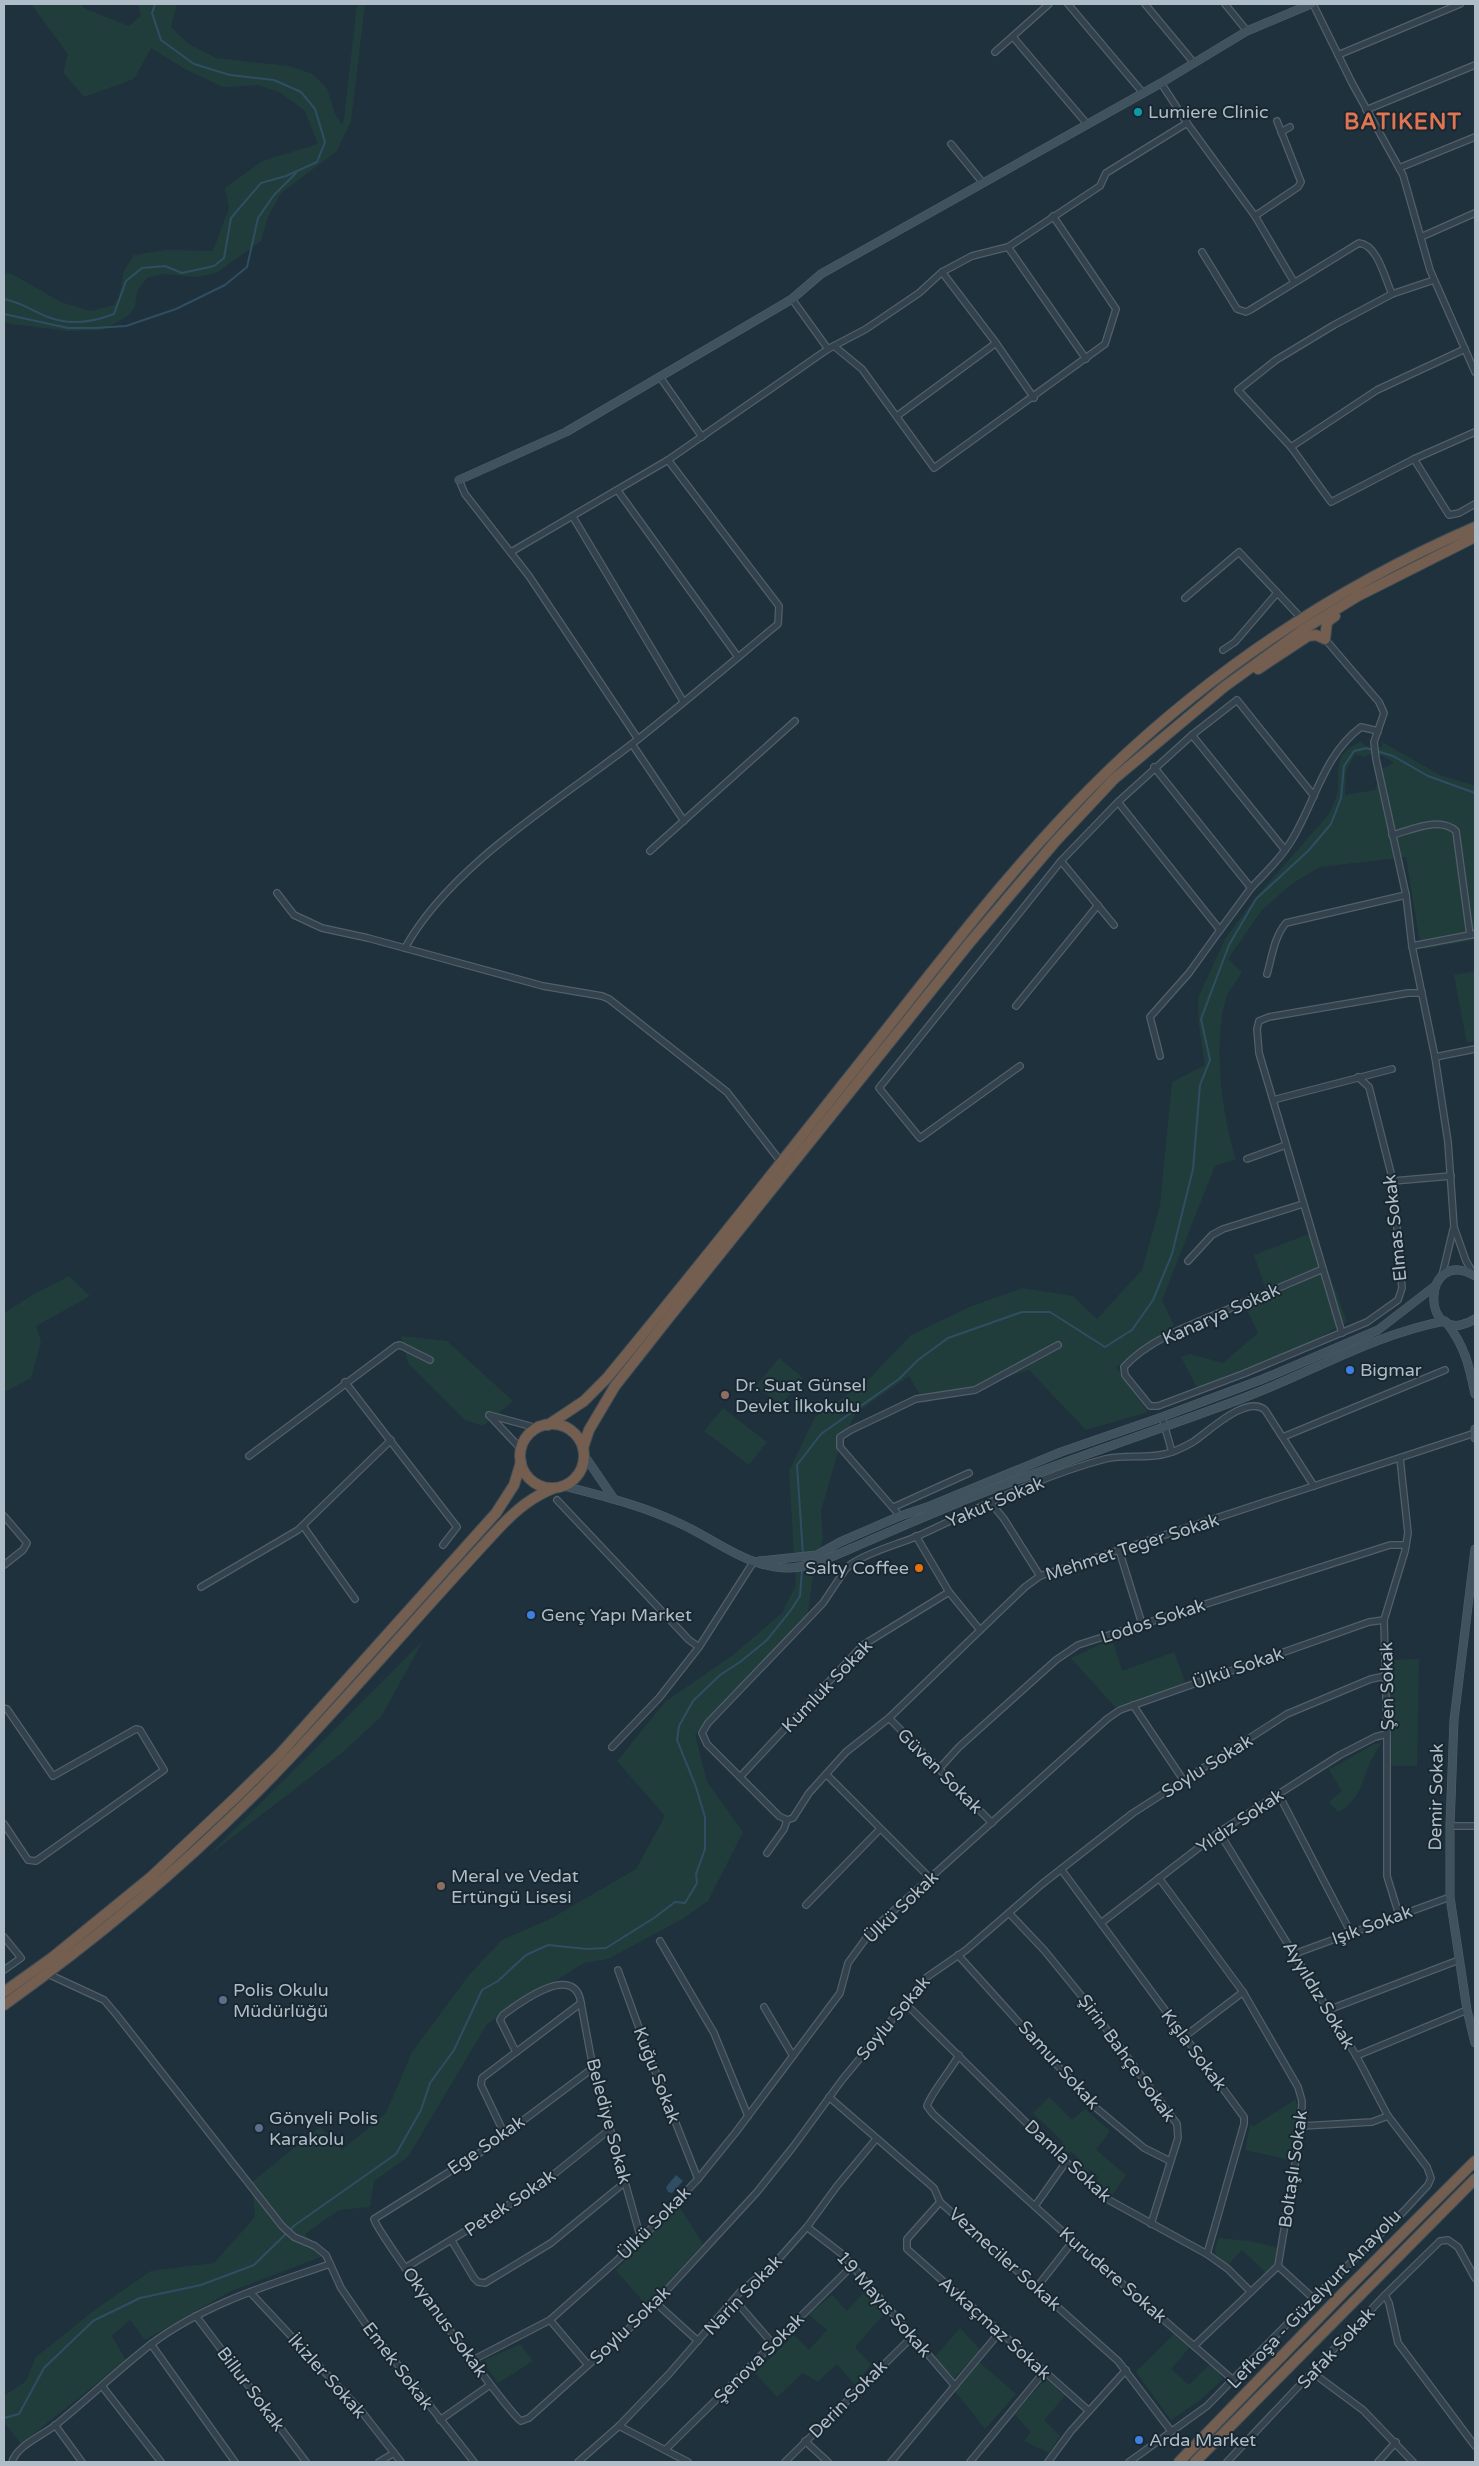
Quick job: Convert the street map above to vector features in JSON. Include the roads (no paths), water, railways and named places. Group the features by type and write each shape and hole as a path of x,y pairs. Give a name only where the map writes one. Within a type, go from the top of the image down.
{"highway":[{"path":"4,1992 53,1957 150,1878 279,1755 496,1513 514,1485 521,1462 521,1449 524,1440 584,1401 608,1378 923,983 1023,862 1087,792 1175,711 1241,660 1302,619 1392,567 1475,527"},
{"path":"1127,766 1246,678 1308,636 1316,635 1325,639 1326,622 1337,614 1475,538"},
{"path":"4,2005 48,1974 127,1911 215,1832 290,1758 507,1520 536,1495 559,1487 579,1474 589,1430 615,1386 1007,898 1055,842 1127,766 1224,687 1304,629 1358,596 1475,538"},
{"path":"543,1426 557,1425 574,1432 584,1451"},
{"path":"521,1462 526,1475 534,1483 544,1487 559,1487"},
{"name":"Lefkoşa - Güzelyurt Anayolu","path":"1179,2462 1384,2250 1475,2161"},
{"name":"Lefkoşa - Güzelyurt Anayolu","path":"1195,2462 1475,2179"}],"street":[{"path":"996,52 1049,4"},
{"path":"1068,4 1143,93"},
{"path":"1145,4 1194,63"},
{"path":"1226,4 1247,31"},
{"path":"638,739 551,607 465,494 459,480 566,432 792,299 820,274 1161,83 1247,31 1312,4 1366,110 1399,168 1434,280 1475,372"},
{"path":"1338,55 1460,4"},
{"path":"1013,37 1087,124"},
{"path":"1366,110 1475,65"},
{"path":"1161,83 1187,123 1255,216 1294,282"},
{"path":"1255,216 1298,187 1301,182 1276,121"},
{"path":"511,552 668,460 831,347 866,329 919,293 942,272 972,256 1008,247 1100,186 1106,173 1187,123"},
{"path":"1281,132 1290,127"},
{"path":"1399,168 1475,137"},
{"path":"951,144 983,183"},
{"path":"1421,237 1475,213"},
{"path":"792,299 831,347 862,369 934,468 1034,398 1106,342 1116,309 1053,216"},
{"path":"1202,252 1241,311 1250,310 1362,243 1373,250 1392,294"},
{"path":"1008,247 1086,359"},
{"path":"942,272 996,343 1034,398"},
{"path":"1434,280 1392,294 1276,360 1238,389 1291,447 1331,502 1414,458 1475,432"},
{"path":"897,416 996,343"},
{"path":"1291,447 1377,390 1465,349"},
{"path":"660,378 702,437"},
{"path":"1414,458 1449,515 1459,513 1475,504"},
{"path":"405,948 416,930 473,866 632,744 778,624 779,606 668,460"},
{"path":"618,491 738,657"},
{"path":"573,517 682,701"},
{"path":"1185,598 1239,552 1302,619"},
{"path":"1223,650 1235,642 1277,593"},
{"path":"1325,639 1379,702 1384,713 1374,742 1376,759 1406,895 1412,946 1435,1057 1451,1176 1454,1228 1444,1272 1432,1293 1434,1309 1460,1340 1465,1352 1475,1394"},
{"path":"1020,1066 920,1138 879,1088 1061,861 1154,767 1237,700 1314,796"},
{"path":"650,851 795,721"},
{"path":"1160,1056 1150,1017 1188,973 1251,888 1285,850 1314,796 1325,770 1348,737 1361,727 1378,731"},
{"path":"1192,735 1285,850"},
{"path":"632,744 684,821"},
{"path":"1154,767 1251,888"},
{"path":"1118,802 1220,930"},
{"path":"1392,835 1436,823 1448,824 1456,831 1473,934 1412,946"},
{"path":"1061,861 1114,925"},
{"path":"277,893 294,915 322,928 405,948 543,986 602,996 609,999 726,1092 781,1162"},
{"path":"1267,974 1276,941 1286,923 1406,895"},
{"path":"1016,1006 1098,905"},
{"path":"1342,1333 1259,1053 1257,1028 1260,1021 1288,1013 1408,993 1422,993"},
{"path":"1435,1057 1475,1049"},
{"path":"1273,1100 1392,1069"},
{"name":"Elmas Sokak","path":"1124,1367 1125,1375 1150,1406 1158,1406 1243,1374 1368,1322 1398,1300 1401,1295 1393,1181 1369,1087 1358,1077"},
{"path":"1247,1159 1286,1145"},
{"path":"1393,1181 1451,1176"},
{"path":"1188,1261 1212,1235 1223,1228 1303,1204"},
{"path":"1454,1228 1466,1261 1475,1276"},
{"name":"Kanarya Sokak","path":"1124,1367 1154,1344 1196,1323 1323,1269"},
{"path":"754,1561 817,1555 840,1542 900,1516 930,1506 1061,1452 1162,1417 1316,1357 1378,1330 1437,1282 1454,1271 1462,1271 1475,1276"},
{"path":"559,1487 614,1499 681,1524 718,1546 754,1561 789,1568 817,1564 954,1504 1064,1460 1165,1427 1247,1396 1382,1339 1418,1326 1446,1321 1461,1325 1475,1319"},
{"path":"249,1456 345,1382 396,1346 400,1345 430,1360"},
{"path":"900,1516 840,1448 840,1437 916,1399 975,1390 1058,1345"},
{"path":"1312,1346 1316,1357"},
{"path":"1283,1437 1445,1370"},
{"path":"345,1382 457,1527 443,1546"},
{"name":"Yakut Sokak","path":"740,1777 707,1744 702,1734 708,1723 823,1604 847,1567 1060,1474 1106,1459 1156,1456 1172,1452 1194,1441 1230,1415 1252,1406 1262,1408 1314,1486"},
{"path":"521,1449 489,1415 543,1426"},
{"path":"1162,1417 1172,1452"},
{"path":"1475,1429 1475,1438"},
{"name":"Mehmet Teger Sokak","path":"767,1853 784,1829 787,1820 793,1818 806,1797 852,1747 889,1718 1025,1587 1040,1576 1475,1433"},
{"path":"202,1587 303,1526 391,1440"},
{"path":"584,1451 614,1499"},
{"name":"Şen Sokak","path":"1399,1916 1387,1876 1387,1734 1384,1620 1408,1534 1400,1458"},
{"path":"894,1507 969,1473"},
{"path":"556,1500 690,1640 699,1647"},
{"path":"991,1503 1004,1519 1040,1576"},
{"path":"4,1516 27,1543 23,1550 4,1565"},
{"path":"303,1526 354,1599"},
{"path":"916,1536 949,1592 980,1630"},
{"name":"Lodos Sokak","path":"939,1769 959,1747 1066,1651 1142,1624 1390,1545 1406,1545"},
{"path":"1119,1550 1142,1624"},
{"name":"Demir Sokak","path":"1475,1550 1474,1574 1454,1720 1450,1826 1450,1897 1467,2010 1475,2043"},
{"path":"612,1747 659,1698 699,1647 754,1561"},
{"name":"Kumluk Sokak","path":"740,1777 863,1645 949,1592"},
{"name":"Ülkü Sokak","path":"473,2360 550,2320 641,2238 698,2179 748,2116 840,1993 848,1963 859,1946 877,1925 1107,1719 1120,1710 1132,1705 1370,1622 1384,1620"},
{"name":"Soylu Sokak","path":"526,2421 656,2303 757,2192 830,2096 926,1977 958,1955 1133,1812 1287,1714 1371,1679 1386,1676"},
{"path":"1132,1705 1184,1781"},
{"path":"4,1708 7,1709 53,1776 136,1729 140,1730 164,1770 36,1861 28,1860 4,1824"},
{"name":"Güven Sokak","path":"889,1718 992,1823"},
{"name":"Yıldız Sokak","path":"1101,1923 1220,1832 1340,1755 1375,1737 1387,1734"},
{"path":"826,1774 930,1878"},
{"path":"740,1777 779,1816 787,1820"},
{"path":"1279,1795 1351,1933"},
{"path":"1450,1826 1475,1826"},
{"path":"806,1905 880,1828"},
{"name":"Ayyıldız Sokak","path":"1129,2462 1199,2413 1313,2298 1404,2211 1428,2185 1430,2178 1430,2172 1388,2116 1356,2056 1220,1832"},
{"name":"Kışla Sokak","path":"1061,1869 1245,2121 1224,2204 1208,2254"},
{"name":"Boltaşlı Sokak","path":"1159,1878 1243,1992 1298,2087 1302,2101 1302,2126 1278,2266"},
{"name":"Işık Sokak","path":"1294,1954 1450,1897"},
{"name":"Şirin Bahçe Sokak","path":"1009,1913 1044,1950 1084,1999 1174,2120 1179,2133 1151,2224"},
{"path":"4,1937 21,1958 4,1970"},
{"path":"660,1941 714,2033 748,2116"},
{"name":"Samur Sokak","path":"958,1955 1095,2107 1144,2148 1170,2161"},
{"path":"1328,2010 1459,1960"},
{"name":"Kuğu Sokak","path":"618,1970 650,2058 698,2179"},
{"name":"Emek Sokak","path":"48,1974 104,2000 282,2226 294,2237 320,2249 330,2264 341,2288 364,2323 474,2462"},
{"path":"504,2133 481,2081 484,2076 516,2052 581,2003 574,1987 562,1983 544,1990 505,2013 500,2018 500,2024 516,2052"},
{"path":"1184,2037 1243,1992"},
{"name":"Belediye Sokak","path":"581,2003 593,2068 641,2238"},
{"name":"Damla Sokak","path":"905,2003 1066,2162 1114,2204 1208,2254 1228,2269 1251,2292"},
{"path":"764,2007 793,2056"},
{"path":"1356,2056 1467,2010"},
{"name":"Kurudere Sokak","path":"959,2056 930,2098 928,2106 990,2168 1232,2379"},
{"name":"Ege Sokak","path":"376,2216 458,2166 593,2068"},
{"name":"Vezneciler Sokak","path":"830,2096 876,2139 934,2188 940,2202 1037,2286 1126,2370 1171,2431"},
{"path":"1302,2126 1372,2122 1388,2116"},
{"name":"Petek Sokak","path":"406,2268 538,2187 609,2130"},
{"name":"Narin Sokak","path":"578,2462 619,2426 698,2341 734,2299 771,2268 807,2227 842,2178 876,2139"},
{"path":"1034,2206 1066,2162"},
{"path":"452,2241 476,2280 485,2283 551,2243 624,2183"},
{"name":"Avkaçmaz Sokak","path":"940,2202 906,2242 910,2252 1089,2411"},
{"name":"Okyanus Sokak","path":"376,2216 375,2223 490,2385 517,2419 526,2421"},
{"name":"19 Mayıs Sokak","path":"807,2227 837,2249 955,2386"},
{"name":"Safak Sokak","path":"1227,2462 1313,2374 1385,2295 1440,2241 1448,2240 1458,2247 1475,2278"},
{"path":"1037,2286 1072,2241"},
{"path":"12,2462 16,2454 55,2425 151,2344 196,2316 250,2292 330,2264"},
{"name":"Şenova Sokak","path":"665,2450 852,2266"},
{"path":"1194,2346 1278,2266 1313,2298"},
{"name":"İkizler Sokak","path":"250,2292 362,2412 401,2462"},
{"path":"1385,2295 1389,2303 1398,2343 1475,2446"},
{"path":"734,2299 773,2344"},
{"path":"656,2303 698,2341"},
{"name":"Billur Sokak","path":"196,2316 306,2462"},
{"path":"550,2320 588,2366"},
{"path":"891,2462 999,2333"},
{"name":"Derin Sokak","path":"785,2462 912,2337"},
{"path":"151,2344 235,2462"},
{"path":"1048,2462 1089,2411 1126,2370"},
{"path":"970,2462 1004,2418 1044,2372"},
{"path":"1313,2374 1363,2410 1396,2442 1413,2462"},
{"path":"440,2420 490,2385"},
{"path":"102,2386 161,2462"},
{"path":"55,2425 82,2462"},
{"path":"619,2426 688,2462"},
{"path":"806,2442 828,2462"},
{"path":"1378,2462 1396,2442"},
{"path":"379,2462 394,2452"}],"water":[{"path":"676,2175 683,2181 672,2193 668,2192 666,2187"}],"waterway":[{"path":"4,299 21,304 56,320 81,322 114,314 126,281 142,268 165,266 182,273 214,266 224,258 231,218 261,183 286,176 317,162 325,142 315,109 301,92 274,80 230,75 194,64 161,40 152,13 155,4"},
{"path":"4,314 68,328 95,328 126,326 176,309 225,285 247,267 258,218 274,195 296,173"},
{"path":"803,1555 797,1465 821,1434 899,1379 918,1360 948,1338 1022,1312 1050,1312 1105,1347 1132,1330 1153,1300 1172,1254 1193,1169 1200,1085 1210,1060 1201,1019 1229,945 1256,899 1309,850 1331,824 1341,798 1344,766 1354,751 1367,748 1372,750"},
{"path":"1377,751 1393,756 1428,776 1475,793"},
{"path":"4,2418 19,2414 44,2368 93,2321 140,2298 201,2285 254,2265 295,2225 396,2154 421,2110 430,2083 454,2050 482,1990 498,1981 526,1955 548,1945 587,1949 606,1948 654,1918 675,1902 685,1903 697,1883 696,1874 705,1849 705,1817 696,1787 677,1740 679,1726 693,1701 720,1675 740,1662 767,1640 791,1610 800,1596 802,1570"}],"place":[{"name":"Lumiere Clinic","path":"1138,112"},
{"name":"Bigmar","path":"1350,1370"},
{"name":"Dr. Suat Günsel Devlet İlkokulu","path":"725,1395"},
{"name":"Salty Coffee","path":"919,1568"},
{"name":"Genç Yapı Market","path":"531,1615"},
{"name":"Meral ve Vedat Ertüngü Lisesi","path":"441,1886"},
{"name":"Polis Okulu Müdürlüğü","path":"223,2000"},
{"name":"Gönyeli Polis Karakolu","path":"259,2128"},
{"name":"Arda Market","path":"1139,2440"}],"district":[{"name":"BATIKENT","path":"1403,122"}]}
